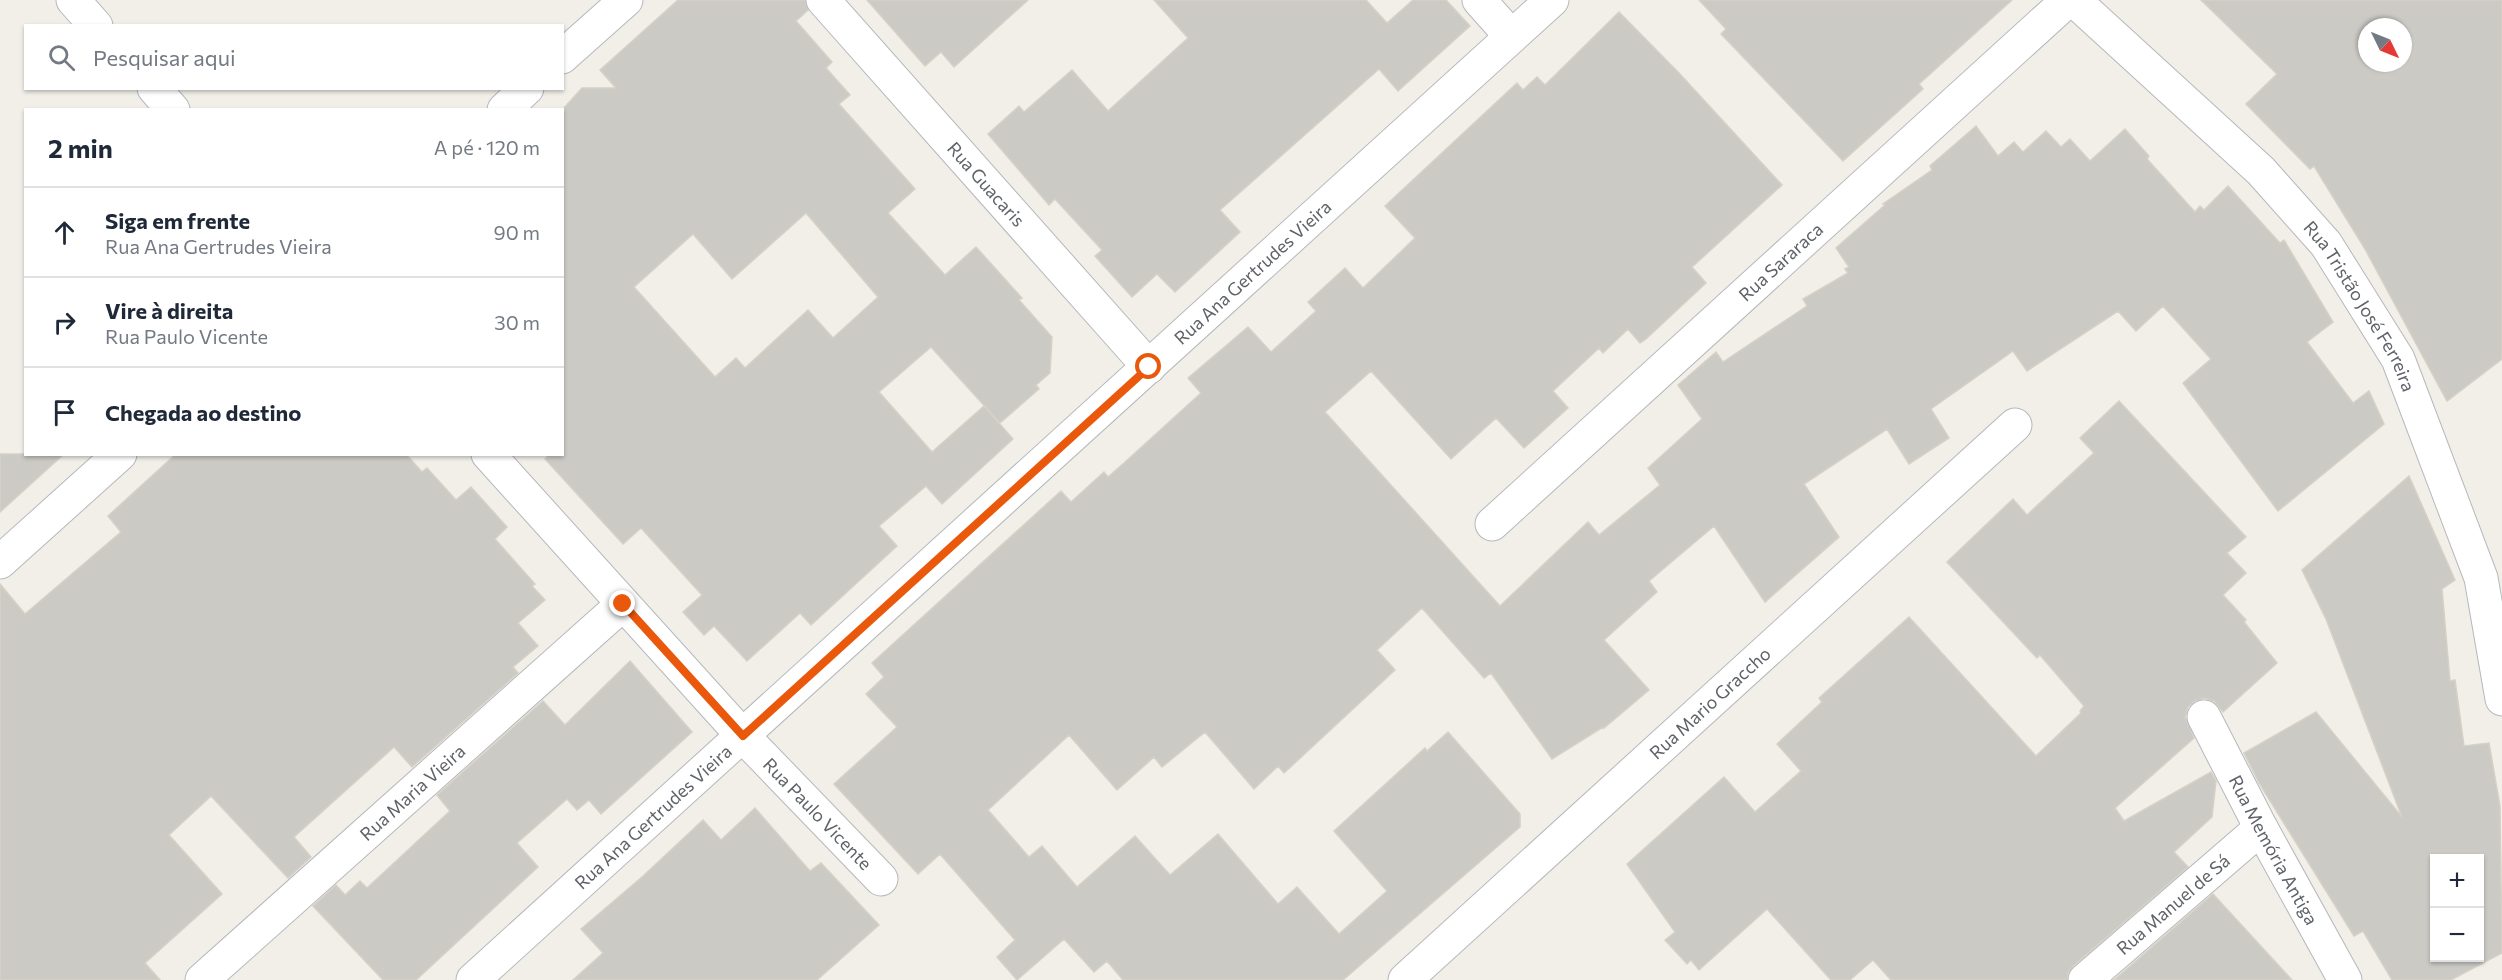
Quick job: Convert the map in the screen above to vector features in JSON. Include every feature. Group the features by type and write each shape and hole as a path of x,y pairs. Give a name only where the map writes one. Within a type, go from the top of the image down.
{"street":[{"path":"73,0 94,24"},
{"path":"564,55 626,0"},
{"name":"Rua Guacaris","path":"823,0 1149,367"},
{"path":"1479,0 1512,36"},
{"name":"Rua Ana Gertrudes Vieira","path":"473,980 1552,0"},
{"name":"Rua Sararaca","path":"1492,524 2068,0"},
{"name":"Rua Tristão José Ferreira","path":"2074,0 2261,171 2326,244 2398,359 2491,570 2502,699"},
{"path":"156,90 171,108"},
{"path":"506,108 525,90"},
{"name":"Rua Mario Graccho","path":"1405,980 2015,425"},
{"path":"0,562 118,456"},
{"name":"Rua Paulo Vicente","path":"490,456 743,736 881,879"},
{"name":"Rua Maria Vieira","path":"202,980 623,604"},
{"name":"Rua Memória Antiga","path":"2204,717 2260,828 2346,980"},
{"name":"Rua Manuel de Sá","path":"2085,980 2260,828"}],"building":[{"path":"678,0 805,0 808,10 796,21 832,62 826,68 850,95 839,104 915,189 888,213 945,275 976,247 1022,298 1019,300 1052,337 1050,373 1036,385 1039,389 1000,423 931,347 879,392 932,452 984,406 1013,439 942,504 926,486 879,526 897,546 811,625 800,613 747,661 714,626 704,635 683,612 702,595 641,528 623,544 545,459 548,456 564,456 564,108 582,88 616,88 600,70","holes":["806,213 878,297 833,338 808,310 745,368 736,358 715,377 634,287 693,234 732,279"]},
{"path":"867,0 1028,0 954,67 941,52 925,66"},
{"path":"1154,0 1366,0 1387,23 1413,0 1446,0 1470,26 1398,91 1379,69 1220,210 1240,232 1175,292 1157,274 1132,297 1095,256 1102,250 1055,199 1049,205 988,134 1019,106 1024,112 1072,70 1108,111 1188,38"},
{"path":"1699,0 2012,0 1919,84 1923,89 1843,161 1721,34 1726,29"},
{"path":"2201,0 2502,0 2502,359 2447,401 2365,249 2314,166 2310,169 2246,104 2277,74"},
{"path":"1619,12 1679,73 1782,185 1692,267 1706,283 1646,339 1640,343 1628,329 1603,353 1599,348 1553,391 1568,408 1524,448 1496,418 1451,459 1371,371 1325,412 1500,606 1588,522 1599,535 1660,485 1648,468 1702,419 1678,385 1716,352 1723,362 1807,306 1803,299 1848,273 1845,269 1849,267 1836,248 1885,205 1883,204 1932,170 1930,166 1976,126 1998,156 2014,142 2023,152 2046,131 2061,147 2070,139 2090,161 2125,129 2149,156 2147,159 2195,212 2200,206 2204,210 2228,186 2280,243 2284,240 2333,322 2307,342 2353,403 2369,391 2384,424 2278,511 2183,383 2211,359 2163,306 2136,331 2118,311 2027,371 2013,351 1931,409 1949,438 1909,464 1887,429 1804,484 1839,537 1765,602 1714,526 1649,581 1657,592 1604,640 1649,690 1604,728 1552,759 1491,673 1484,678 1422,608 1377,650 1395,670 1284,773 1278,766 1254,789 1205,732 1162,767 1154,757 1117,790 1069,735 988,810 1029,857 1042,846 1077,887 1135,836 1170,875 1218,834 1278,904 1297,887 1339,934 1387,891 1334,831 1425,748 1427,751 1448,732 1520,814 1520,827 1343,980 1123,980 1107,961 1094,972 1064,939 1017,980 997,957 1015,940 940,854 918,874 834,784 897,727 866,694 884,677 872,663 1061,491 1071,502 1104,472 1108,477 1124,463 1201,393 1188,378 1248,327 1271,352 1316,311 1308,302 1345,268 1363,288 1415,238 1385,206 1517,83 1523,90 1537,77 1545,85"},
{"path":"2119,401 2246,537 2227,553 2246,573 2223,595 2246,620 2244,622 2277,663 2223,712 2214,701 2204,698 2188,707 2185,717 2194,738 2115,808 2124,821 2211,772 2216,781 2212,817 2174,852 2188,867 2073,966 2068,973 2067,980 1891,980 1873,960 1850,980 1831,980 1767,909 1699,970 1691,960 1687,964 1665,940 1675,932 1627,864 1724,777 1755,812 1801,771 1777,744 1822,702 1819,698 1909,617 2036,756 2081,713 2084,706 2040,655 2037,658 1947,562 2013,499 2027,515 2094,453 2080,438"},
{"path":"0,454 62,456 0,512"},
{"path":"174,456 408,456 422,472 427,468 456,500 471,487 507,527 495,539 535,584 532,586 545,600 518,623 538,646 513,667 518,673 412,767 394,747 294,837 311,857 288,878 211,796 169,835 222,894 145,963 160,980 0,980 0,584 25,614 121,532 108,516"},
{"path":"2409,476 2455,580 2442,589 2450,681 2455,680 2464,746 2489,743 2500,806 2502,953 2451,980 2392,980 2363,931 2354,936 2259,783 2244,753 2316,712 2402,817 2326,619 2302,570"},
{"path":"630,661 692,732 601,814 589,800 577,810 567,799 517,843 538,867 416,980 383,980 313,906 336,885 345,895 360,881 367,888 450,811 437,795 543,701 565,725"},
{"path":"755,808 810,871 821,863 879,925 817,980 573,980 603,953 581,929 642,877 703,820 721,840"},
{"path":"2213,894 2292,980 2114,980"}],"route":[{"path":"623,604 743,736 1149,367"}]}
